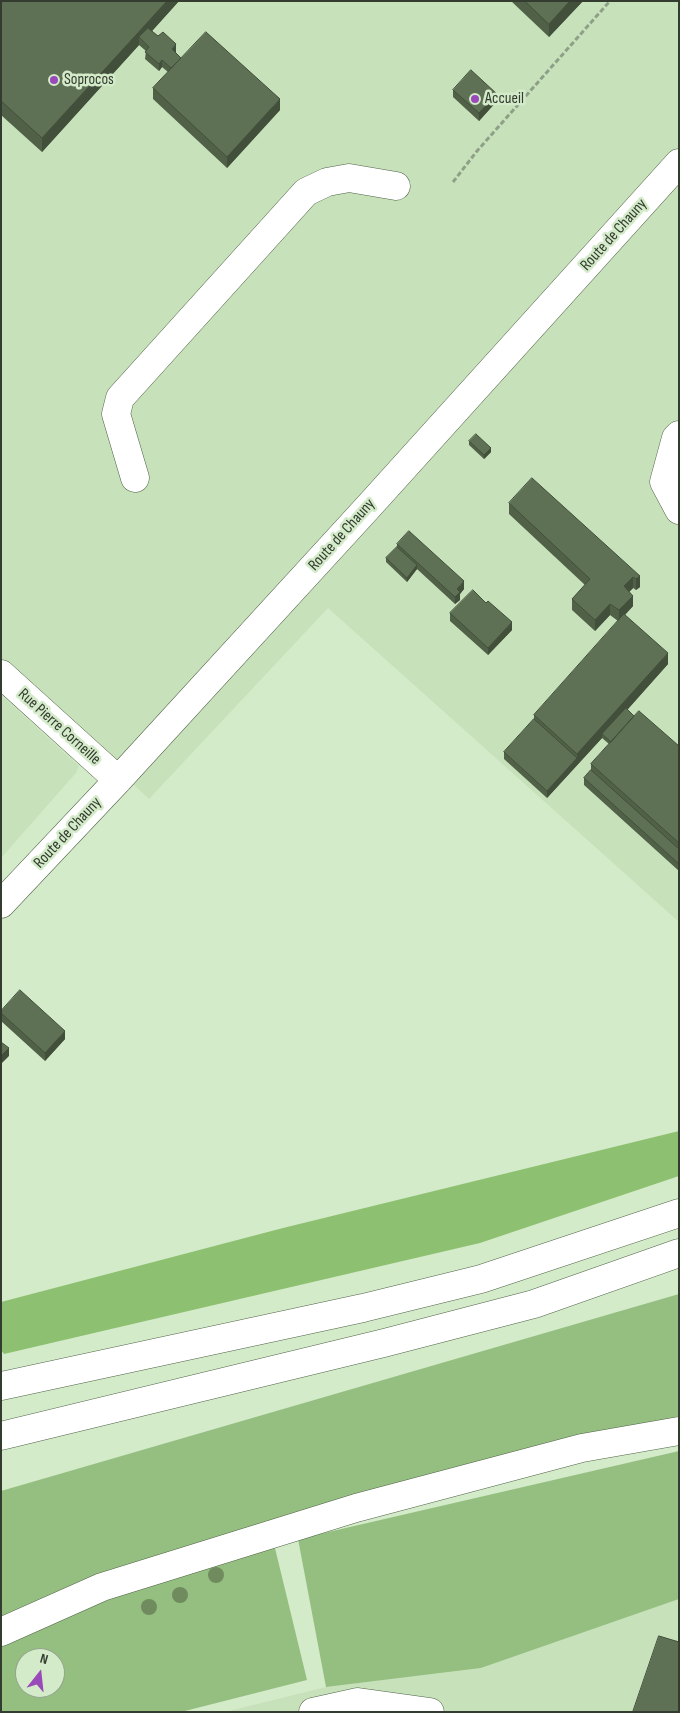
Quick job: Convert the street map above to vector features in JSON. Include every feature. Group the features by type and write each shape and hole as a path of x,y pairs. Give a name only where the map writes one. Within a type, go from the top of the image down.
{"main road":[{"name":"Route de Chauny","path":"1,904 118,780 679,163"},
{"path":"135,478 116,414 120,398 306,192 327,182 349,178 396,186"},
{"path":"679,435 676,438 664,482 679,510"},
{"name":"Rue Pierre Corneille","path":"1,674 118,780"},
{"path":"1,1386 363,1308 472,1281 679,1213"},
{"path":"1,1436 384,1343 534,1304 679,1253"},
{"path":"1,1632 102,1587 356,1508 582,1448 679,1431"},
{"path":"313,1712 358,1702 430,1712"}],"path":[{"path":"453,182 610,1"}],"shaded area":[{"path":"1,1 679,1 679,922 328,608 149,799 1,661"},
{"path":"1,695 79,766 76,773 1,858"},
{"path":"679,1294 679,1416 274,1544 307,1680 181,1712 1,1712 1,1491"},
{"path":"679,1451 679,1599 481,1668 326,1687 298,1539"},
{"path":"679,1599 679,1712 225,1712 326,1687 481,1668"}],"green space":[{"path":"679,1131 679,1176 480,1243 4,1354 1,1350 1,1302 283,1228"}],"building":[{"name":"Soprocos","path":"1,1 167,1 42,138 1,101"},
{"path":"525,1 570,1 549,24"},
{"path":"148,28 158,36 163,32 176,44 172,49 181,58 171,68 162,60 159,64 145,52 149,47 139,37"},
{"path":"206,32 280,99 227,157 153,88"},
{"name":"Accueil","path":"471,70 497,94 479,113 453,90"},
{"path":"476,434 491,448 484,455 469,441"},
{"path":"532,478 640,576 636,579 633,577 624,586 633,596 619,610 610,604 595,620 572,599 590,579 509,503"},
{"path":"409,531 464,581 457,589 460,592 455,597 397,544"},
{"path":"397,547 417,565 407,578 386,558"},
{"path":"473,590 486,603 488,601 512,622 488,648 450,613"},
{"path":"624,614 668,653 577,754 534,715"},
{"path":"626,708 634,716 611,742 602,734"},
{"path":"639,711 679,746 679,843 591,764"},
{"path":"534,719 577,758 547,791 504,752"},
{"path":"591,770 679,849 679,864 584,778"},
{"path":"20,990 65,1031 45,1053 1,1013"},
{"path":"1,1042 9,1048 1,1056"},
{"path":"659,1636 679,1642 679,1712 633,1712"}],"place":[{"name":"Soprocos","path":"54,80"},
{"name":"Accueil","path":"475,99"}]}
